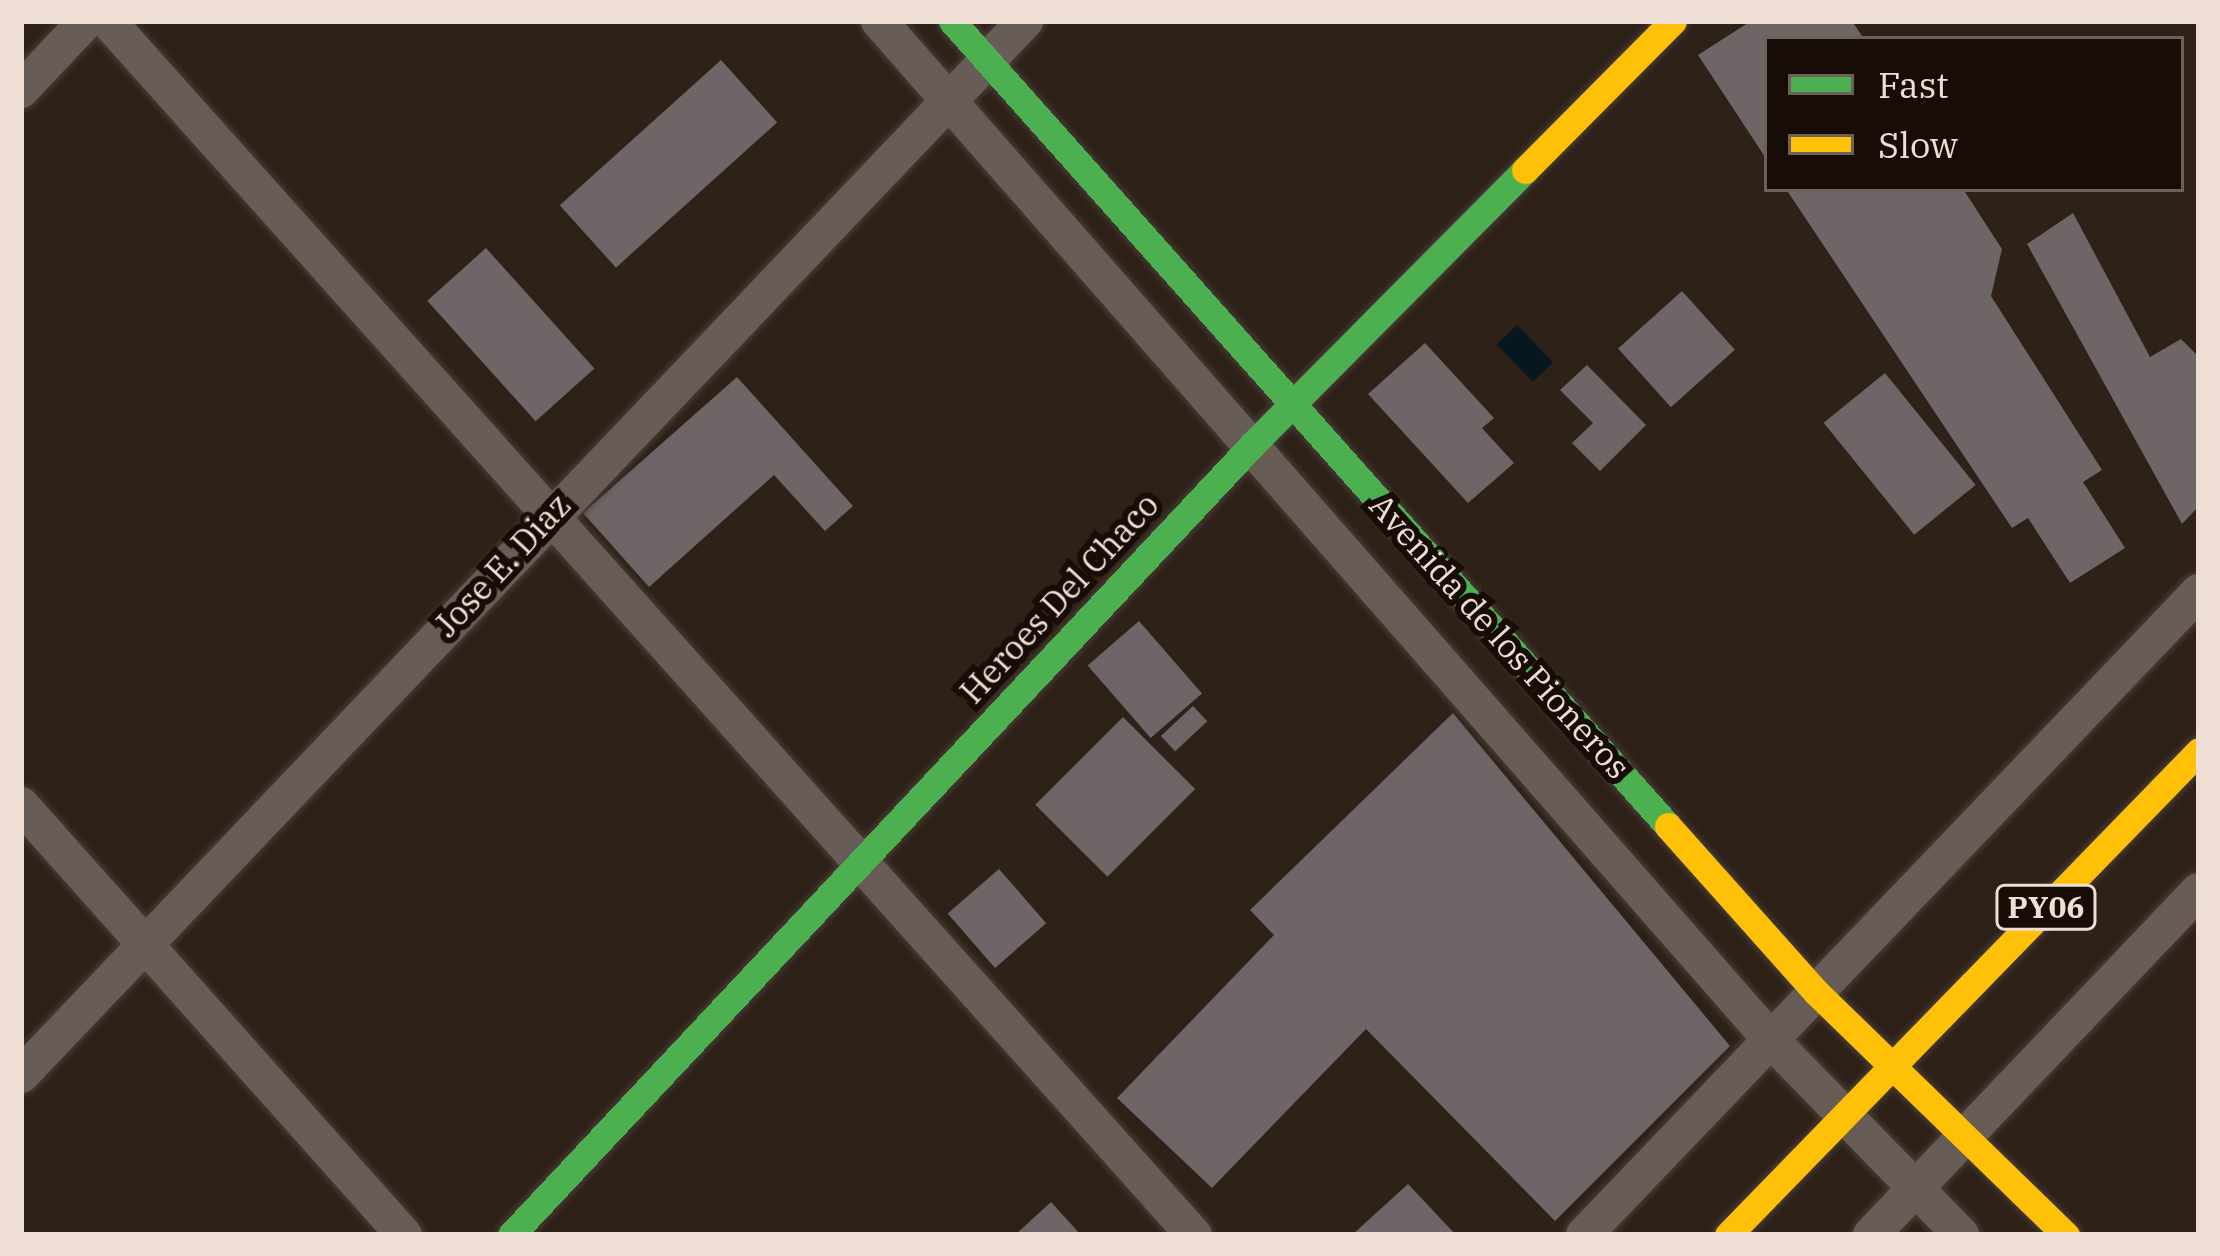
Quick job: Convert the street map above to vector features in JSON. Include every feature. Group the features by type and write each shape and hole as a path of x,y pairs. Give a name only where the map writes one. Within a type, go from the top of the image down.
{"main road":[{"name":"Avenida de los Pioneros","path":"952,21 1816,992 2066,1235"},
{"name":"Heroes Del Chaco","path":"511,1235 1252,445 1672,21"},
{"name":"PY06","path":"1728,1235 2199,751"}],"street":[{"path":"21,90 86,21"},
{"path":"108,21 1194,1235"},
{"name":"Avenida de los Pioneros","path":"879,21 1772,1041 1840,1117 1961,1235"},
{"name":"Jose E. Diaz","path":"21,1075 947,95 1025,21"},
{"path":"1584,1235 2199,592"},
{"path":"21,805 404,1235"},
{"path":"1871,1235 2199,890"}],"water":[{"path":"1517,325 1553,362 1533,382 1497,344"}],"building":[{"path":"1751,21 1852,21 1862,36 1764,36 1764,155 1698,55"},
{"path":"721,60 777,122 616,268 560,205"},
{"path":"1788,192 1965,192 2002,249 1991,296 2102,470 2083,482 2125,548 2070,583 2028,518 2012,528"},
{"path":"2073,213 2150,357 2181,339 2199,357 2199,506 2182,524 2027,244"},
{"path":"486,248 594,368 536,421 427,301"},
{"path":"1682,291 1735,350 1671,407 1618,349"},
{"path":"1425,343 1494,418 1482,428 1514,463 1468,503 1368,394"},
{"path":"1587,365 1646,425 1600,471 1572,443 1593,423 1560,390"},
{"path":"1885,373 1976,485 1914,535 1824,423"},
{"path":"737,377 853,506 825,531 774,475 649,587 583,513"},
{"path":"1139,621 1202,693 1151,738 1088,666"},
{"path":"1193,706 1207,721 1175,751 1161,736"},
{"path":"1453,713 1730,1046 1555,1221 1366,1029 1212,1188 1117,1098 1274,935 1250,910"},
{"path":"1123,717 1195,789 1107,877 1035,805"},
{"path":"999,869 1046,923 995,968 948,914"},
{"path":"1408,1184 1456,1235 1352,1235"},
{"path":"1051,1202 1081,1235 1015,1235"}],"traffic: fast":[{"path":"952,21 1668,826"},
{"path":"511,1235 1252,445 1525,170"}],"traffic: slow":[{"path":"1525,170 1673,21"},
{"path":"1728,1235 2199,751"},
{"path":"1668,826 1816,992 2066,1235"}]}
